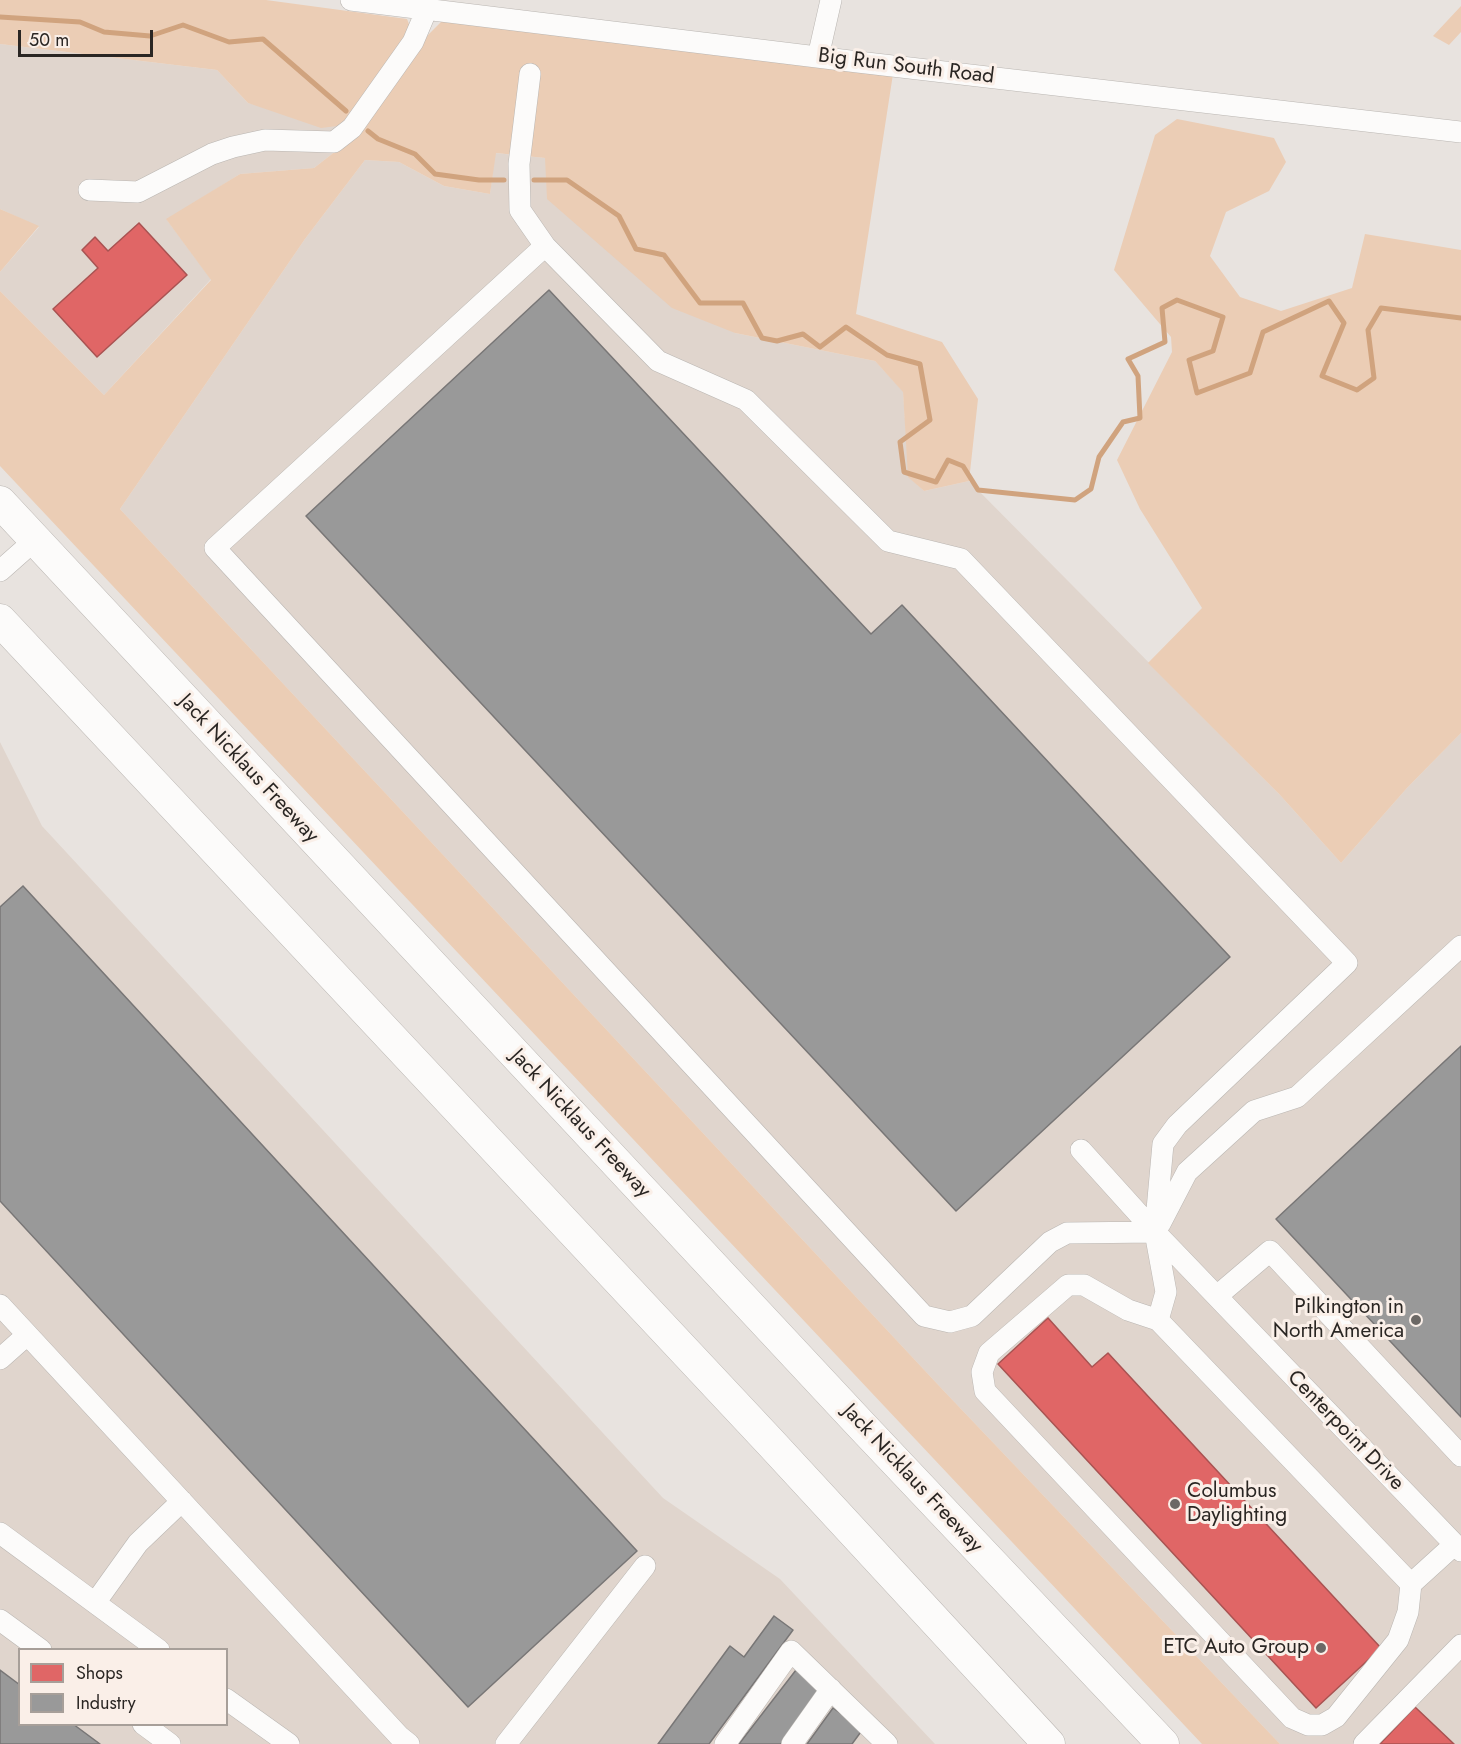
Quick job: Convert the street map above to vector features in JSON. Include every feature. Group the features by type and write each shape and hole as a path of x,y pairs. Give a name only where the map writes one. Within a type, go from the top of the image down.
{"highway":[{"name":"Jack Nicklaus Freeway","path":"0,502 861,1425 1163,1744"},
{"path":"0,620 1049,1744"}],"street":[{"name":"Big Run South Road","path":"351,0 427,9 475,7 818,57 1461,132"},
{"path":"818,57 831,0"},
{"path":"89,190 138,192 212,154 265,140 334,142 352,128 413,42 427,9"},
{"path":"530,74 519,164 520,210 545,246 658,361 746,400 888,542 961,559 1347,963 1177,1125 1163,1144 1155,1232 1166,1292 1158,1320"},
{"path":"545,246 215,548 924,1316 950,1322 972,1316 1050,1242 1067,1233 1155,1232"},
{"path":"0,571 35,540"},
{"path":"1155,1232 1187,1172 1254,1111 1297,1097 1461,946"},
{"name":"Centerpoint Drive","path":"1081,1150 1155,1232 1458,1548"},
{"path":"1216,1296 1270,1251 1461,1456"},
{"path":"1068,1285 1084,1285 1128,1310 1158,1320 1410,1584 1408,1612 1398,1640 1336,1716 1322,1725 1308,1725 1292,1718 985,1391 982,1372 989,1353 1068,1285"},
{"path":"0,1305 399,1736 409,1744"},
{"path":"0,1359 27,1335"},
{"path":"95,1603 138,1543 182,1501"},
{"path":"0,1533 156,1648"},
{"path":"1410,1584 1458,1548"},
{"path":"506,1744 645,1566"},
{"path":"0,1620 38,1648"},
{"path":"1364,1744 1461,1645"},
{"path":"725,1744 791,1651 831,1689 875,1740"},
{"path":"792,1744 831,1689"},
{"path":"228,1700 289,1744"},
{"path":"144,1726 170,1744"}],"shaded area":[{"path":"0,0 266,0 407,19 412,32 345,125 321,128 248,103 217,70 0,44"},
{"path":"1461,6 1461,32 1449,45 1433,36"},
{"path":"444,19 893,74 856,314 942,342 978,399 969,481 924,491 908,477 903,392 875,361 735,333 672,308 547,199 545,158 496,153 490,194 444,186 399,162 365,160 305,239 120,509 943,1390 1280,1744 1202,1744 0,466 0,291 104,395 211,280 166,219 240,174 314,168 355,136 428,35"},
{"path":"0,44 217,70 248,103 345,125 355,136 314,168 240,174 167,220 211,279 104,395 0,291 0,272 39,227 0,209"},
{"path":"1177,119 1274,138 1286,162 1269,191 1226,212 1210,256 1240,297 1281,311 1352,288 1365,234 1461,250 1461,733 1407,788 1341,863 1280,795 1148,663 1202,608 1140,509 1117,460 1172,352 1171,337 1114,270 1155,135"},
{"path":"495,153 545,158 735,333 875,361 903,391 909,477 924,491 969,481 1280,795 1341,863 1407,788 1461,733 1461,1744 1280,1744 943,1390 120,509 305,239 365,160 399,162 444,186 490,194"},
{"path":"0,209 39,226 0,272"},
{"path":"0,742 42,826 663,1498 780,1579 935,1744 0,1744"}],"building: Shops":[{"path":"139,223 187,275 97,357 53,309 98,268 82,250 95,237 108,251"},
{"path":"1048,1318 1092,1367 1108,1353 1381,1648 1316,1708 998,1364"},
{"path":"1415,1707 1454,1744 1380,1744"}],"building: Industry":[{"path":"549,290 871,634 902,605 1230,957 956,1211 306,516"},
{"path":"23,886 637,1551 468,1707 0,1201 0,907"},
{"name":"Pilkington in North America","path":"1461,1046 1461,1417 1276,1219"},
{"path":"774,1616 793,1630 709,1744 658,1744 730,1646 744,1657"},
{"path":"0,1670 18,1684 18,1726 76,1726 100,1744 0,1744"},
{"path":"796,1670 822,1690 781,1744 739,1744"},
{"path":"833,1708 863,1729 852,1744 807,1744"}],"waterway":[{"path":"0,17 80,22 104,32 150,36 183,25 229,42 263,39 346,111"},
{"path":"368,131 378,139 415,154 435,174 479,180 504,180"},
{"path":"534,180 567,180 619,216 636,249 664,255 700,303 743,303 762,338 777,341 803,334 820,347 846,327 887,355 920,364 930,420 900,442 904,472 936,482 948,460 963,466 978,490 1075,500 1091,489 1099,457 1123,422 1140,418 1138,376 1128,359 1165,342 1162,308 1177,300 1223,317 1213,351 1189,360 1197,393 1250,373 1263,332 1329,301 1344,323 1322,376 1357,390 1374,378 1368,330 1381,308 1461,318"}],"place":[{"name":"Pilkington in North America","path":"1416,1320"},
{"name":"Columbus Daylighting","path":"1175,1504"},
{"name":"ETC Auto Group","path":"1321,1648"}]}
